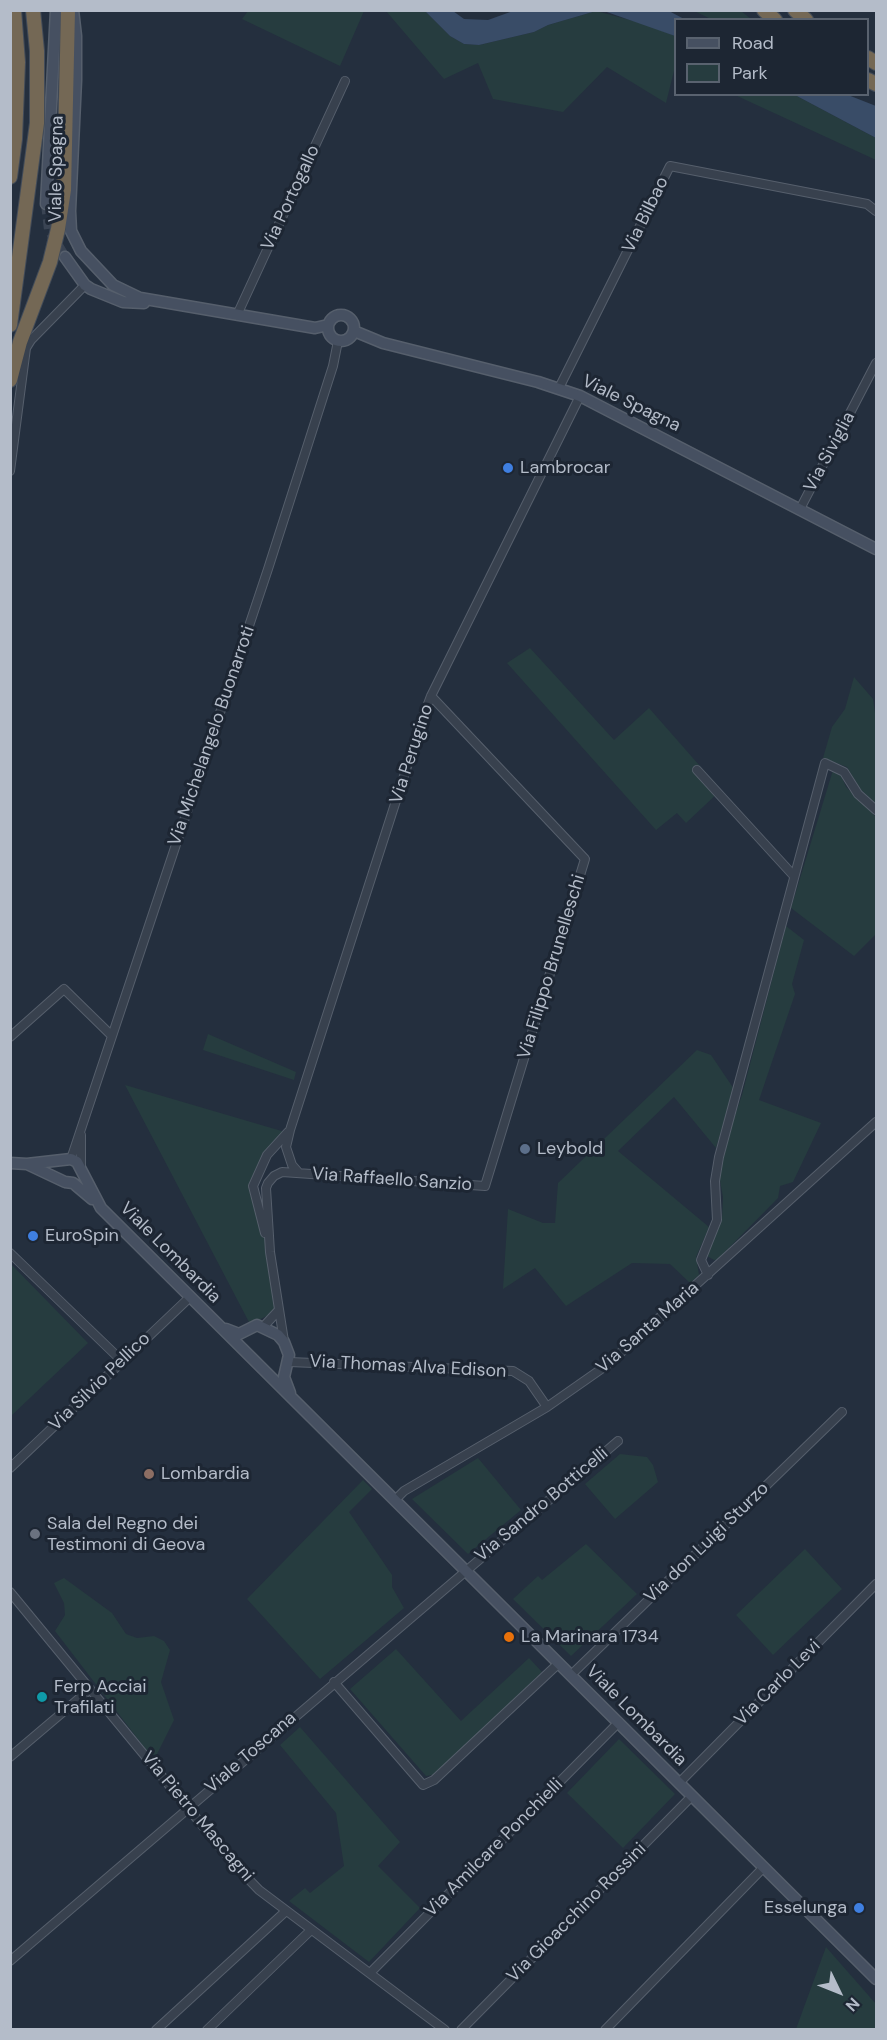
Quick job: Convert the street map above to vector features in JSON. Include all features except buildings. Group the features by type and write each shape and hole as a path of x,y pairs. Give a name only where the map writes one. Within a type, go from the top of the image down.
{"highway":[{"path":"10,177 15,138 18,62 14,10"},
{"path":"10,325 37,123 38,83 33,10"},
{"path":"10,380 20,342 50,262 58,229 64,190 68,10"}],"street":[{"name":"Viale Spagna","path":"46,204 56,10"},
{"name":"Viale Spagna","path":"73,10 76,36 71,231 75,242 99,273 125,292 174,305"},
{"name":"Via Portogallo","path":"237,315 345,81"},
{"name":"Via Bilbao","path":"560,388 670,166 867,204 876,211"},
{"name":"Viale Spagna","path":"65,256 85,285 104,296 123,302 174,305 315,328 328,325 335,315 344,315 351,319 354,331 383,343 560,388 580,396 876,549"},
{"path":"10,471 26,348 31,340 99,273"},
{"path":"328,325 329,333 338,341 350,338 354,331"},
{"name":"Via Michelangelo Buonarroti","path":"68,1160 80,1131 268,569 333,366 338,341"},
{"name":"Via Siviglia","path":"800,509 876,363"},
{"name":"Via Perugino","path":"299,1173 292,1165 286,1147 290,1130 431,696 557,448 580,396"},
{"name":"Via Filippo Brunelleschi","path":"431,696 585,859 484,1186"},
{"path":"708,1275 701,1260 717,1220 714,1181 719,1156 825,763 839,767 858,794 876,810"},
{"path":"697,770 793,875"},
{"path":"10,1037 64,989 111,1035"},
{"name":"Via Santa Maria","path":"395,1500 404,1491 547,1407 607,1365 876,1122"},
{"name":"Via Perugino","path":"270,1252 253,1186 267,1155 290,1130"},
{"name":"Via Michelangelo Buonarroti","path":"80,1131 82,1170"},
{"path":"68,1160 58,1169 67,1181 79,1179 82,1170"},
{"name":"Viale Lombardia","path":"10,1162 27,1164 68,1160 77,1162 97,1203"},
{"name":"Viale Lombardia","path":"27,1164 67,1181 97,1203 876,1979"},
{"name":"Via Perugino","path":"284,1342 270,1252 266,1188 274,1176 282,1172 299,1173"},
{"name":"Via Raffaello Sanzio","path":"299,1173 484,1186"},
{"path":"10,1253 122,1361"},
{"name":"Via Silvio Pellico","path":"10,1468 190,1297"},
{"path":"264,1326 278,1311"},
{"name":"Viale Lombardia","path":"220,1326 232,1333 244,1332"},
{"path":"242,1349 240,1343 244,1332 252,1326 264,1326 284,1342"},
{"name":"Viale Lombardia","path":"284,1342 287,1365 285,1384 295,1400"},
{"path":"265,1372 276,1374 287,1365"},
{"name":"Via Thomas Alva Edison","path":"287,1365 513,1371 529,1381 547,1407"},
{"name":"Via don Luigi Sturzo","path":"571,1675 843,1412"},
{"name":"Via Sandro Botticelli","path":"465,1570 618,1441"},
{"name":"Viale Toscana","path":"10,1961 465,1570"},
{"name":"Via Carlo Levi","path":"679,1783 876,1584"},
{"name":"Via Pietro Mascagni","path":"10,1592 89,1690 259,1890 445,2030"},
{"path":"334,1682 423,1785 434,1780 559,1663"},
{"path":"10,1757 89,1690"},
{"name":"Via Amilcare Ponchielli","path":"370,1973 619,1722"},
{"name":"Via Gioacchino Rossini","path":"461,2030 692,1796"},
{"path":"605,2030 764,1867"},
{"path":"156,2030 286,1911"},
{"path":"207,2030 311,1930"}],"green space":[{"path":"248,11 364,11 340,66 242,19"},
{"path":"386,11 425,11 450,36 464,44 479,45 534,32 548,25 596,11 645,24 674,36 674,71 666,103 607,67 563,112 493,99 478,63 444,79"},
{"path":"694,11 741,11 750,18 709,18"},
{"path":"737,96 797,96 876,138 876,160"},
{"path":"530,648 614,740 649,708 721,790 686,823 677,813 656,830 507,663"},
{"path":"854,677 873,699 876,720 876,804 861,790 847,767 823,758 832,727 845,709"},
{"path":"833,770 840,773 846,787 876,817 876,934 854,956 791,908"},
{"path":"786,926 804,940 792,984 795,994 759,1100 821,1123 793,1182 780,1186 778,1198 716,1261 707,1256 722,1219 723,1197 719,1175"},
{"path":"208,1034 296,1072 294,1080 203,1050"},
{"path":"697,1050 711,1055 734,1089 716,1148 674,1097 618,1151 709,1227 696,1257 699,1275 690,1283 670,1264 632,1263 566,1306 535,1268 503,1289 508,1209 543,1223 555,1223 558,1183"},
{"path":"125,1085 285,1132 256,1177 277,1311 250,1324"},
{"path":"11,1264 88,1343 11,1416"},
{"path":"620,1454 647,1457 653,1465 658,1482 615,1519 585,1484"},
{"path":"478,1458 521,1510 468,1554 412,1499"},
{"path":"363,1480 372,1489 349,1512 392,1575 392,1587 404,1608 320,1679 247,1599"},
{"path":"586,1544 637,1594 571,1656 513,1599 538,1576 542,1580"},
{"path":"805,1549 842,1589 773,1655 736,1615"},
{"path":"64,1578 112,1613 126,1634 137,1638 154,1636 164,1641 170,1650 161,1682 174,1720 154,1760 55,1631 65,1615 64,1603 54,1583"},
{"path":"396,1649 461,1721 529,1658 542,1672 438,1774 426,1776 350,1689"},
{"path":"300,1727 400,1842 378,1866 420,1908 369,1962 289,1901 305,1888 310,1893 344,1866 336,1813 280,1745"},
{"path":"619,1739 675,1794 623,1848 567,1793"},
{"path":"826,1947 876,2004 876,2029 796,2029"}],"water":[{"path":"425,11 453,11 464,19 488,20 513,11 596,11 548,25 534,32 479,45 464,44 450,36"},
{"path":"604,11 669,11 682,18 674,18 674,36"},
{"path":"797,96 851,96 876,106 876,138"}],"tunnel":[{"path":"46,204 49,230 65,257"}],"place":[{"name":"Lambrocar","path":"508,468"},
{"name":"Leybold","path":"525,1149"},
{"name":"EuroSpin","path":"33,1236"},
{"name":"Lombardia","path":"149,1474"},
{"name":"Sala del Regno dei Testimoni di Geova","path":"35,1534"},
{"name":"La Marinara 1734","path":"509,1637"},
{"name":"Ferp Acciai Trafilati","path":"42,1697"},
{"name":"Esselunga","path":"859,1908"}]}
